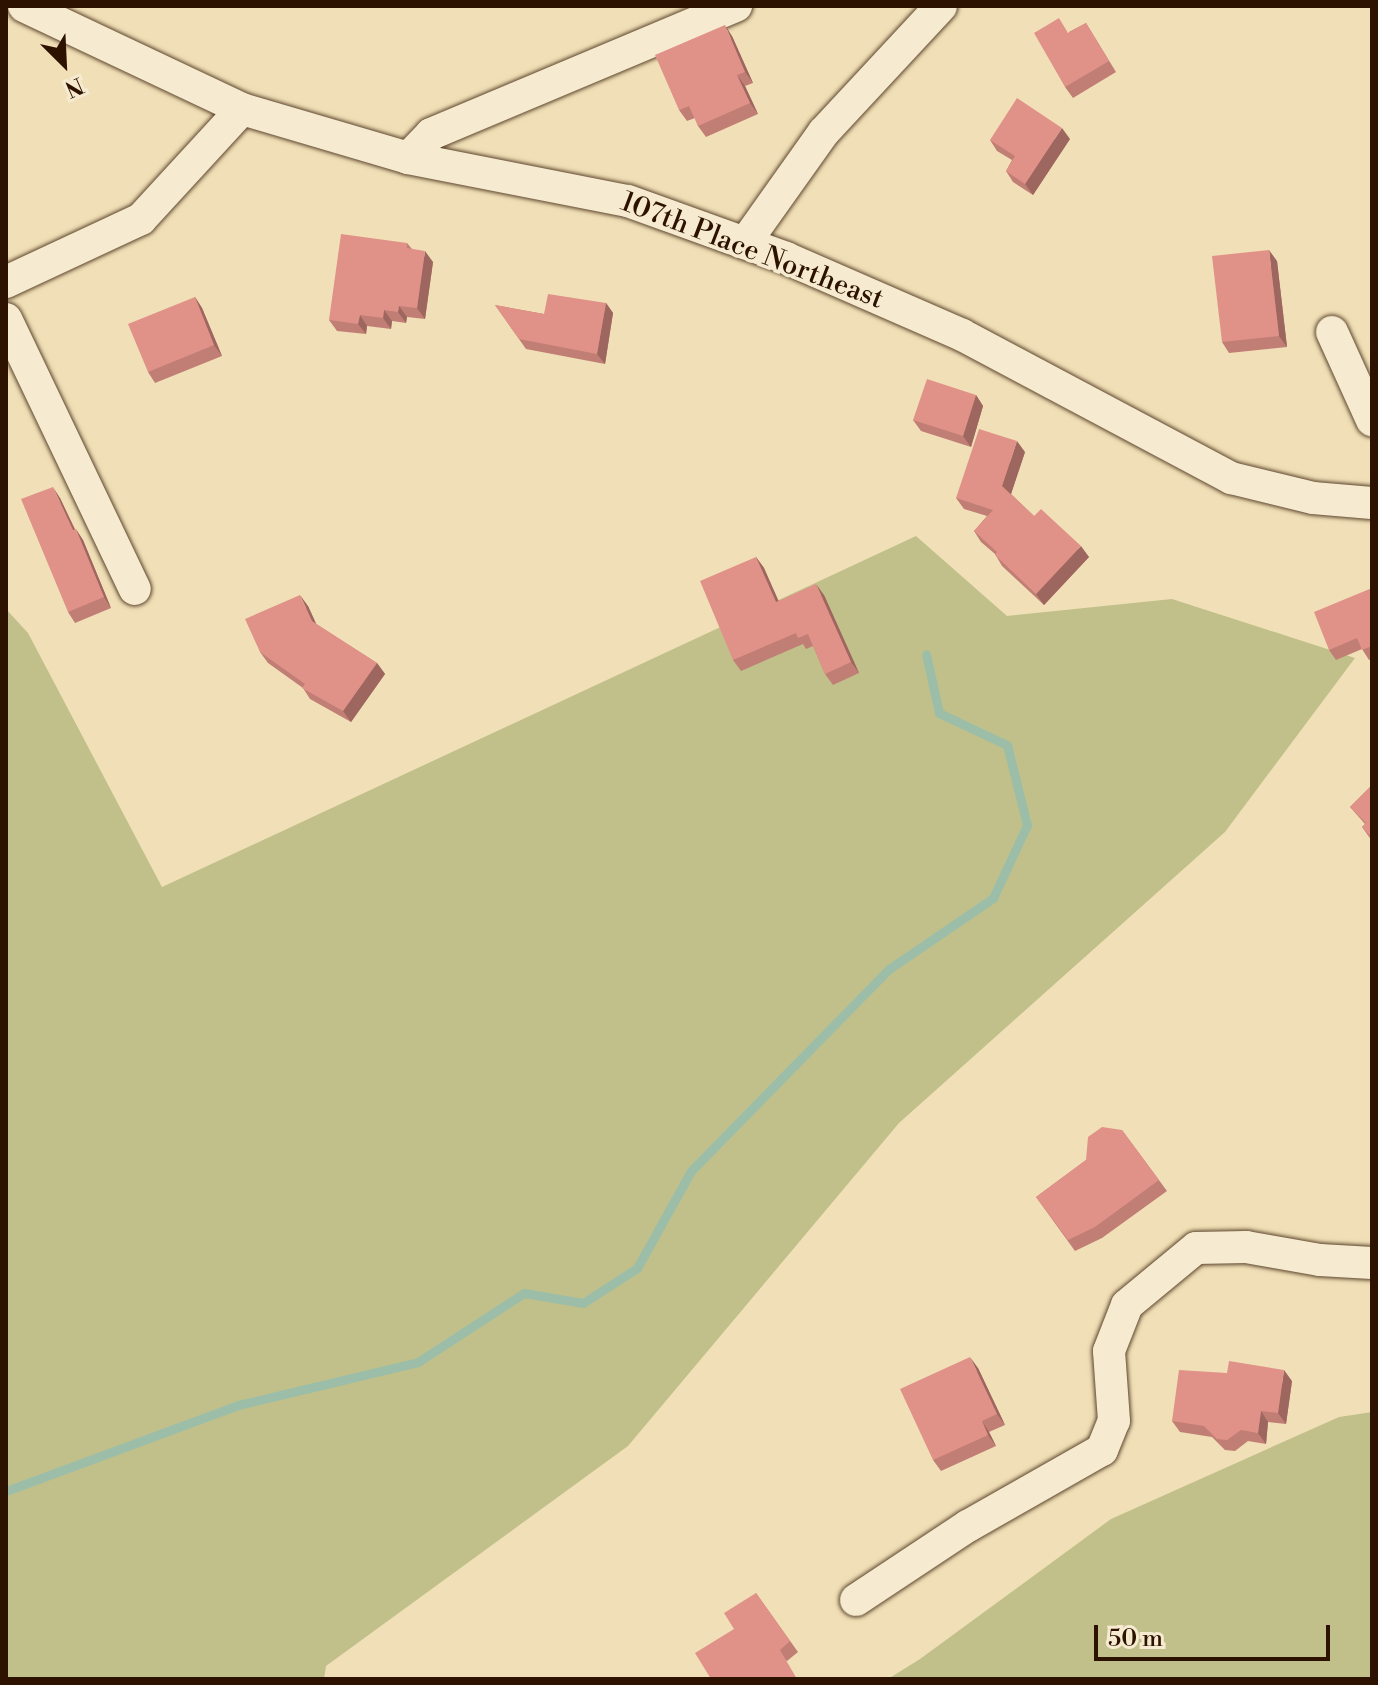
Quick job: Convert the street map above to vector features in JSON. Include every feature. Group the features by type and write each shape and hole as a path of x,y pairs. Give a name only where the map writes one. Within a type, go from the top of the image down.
{"street":[{"name":"107th Place Northeast","path":"24,6 242,109 408,158 628,201 745,243 962,335 1231,478 1313,498 1372,503"},
{"path":"408,158 431,134 736,6"},
{"path":"745,243 824,132 941,6"},
{"path":"6,282 141,219 242,109"},
{"path":"6,319 135,589"},
{"path":"1332,332 1372,420"},
{"path":"856,1600 968,1526 1102,1450 1114,1421 1109,1351 1127,1305 1196,1248 1246,1247 1320,1260 1372,1263"}],"shaded area":[{"path":"916,536 1007,616 1172,599 1355,658 1225,832 899,1123 628,1446 326,1666 324,1679 6,1679 6,609 28,633 162,887"},
{"path":"1372,1412 1372,1679 888,1679 920,1659 1111,1519 1339,1417"}],"building":[{"path":"1059,18 1068,33 1086,23 1109,61 1065,87 1034,33"},
{"path":"725,25 745,72 737,75 750,103 698,126 689,106 679,110 655,55"},
{"path":"1017,98 1062,128 1025,184 1006,171 1015,156 990,140"},
{"path":"341,234 407,243 407,248 425,251 417,308 399,306 398,312 384,310 383,318 360,315 358,324 329,320"},
{"path":"1269,250 1279,336 1222,342 1212,256"},
{"path":"548,294 606,303 597,354 519,339 495,305 544,314"},
{"path":"195,297 214,345 148,372 128,324"},
{"path":"927,379 976,395 963,436 913,420"},
{"path":"979,429 1017,441 1002,486 1034,516 1041,509 1081,546 1036,594 974,531 993,510 956,498"},
{"path":"53,487 73,530 76,529 104,597 68,612 21,499"},
{"path":"756,557 776,602 816,584 851,662 825,674 808,634 798,638 796,633 733,660 700,581"},
{"path":"1372,588 1372,646 1362,650 1357,638 1329,650 1314,612"},
{"path":"300,595 312,621 377,663 343,711 302,688 305,684 260,652 245,619"},
{"path":"1372,785 1372,838 1362,827 1366,823 1350,807"},
{"path":"1102,1127 1122,1130 1159,1180 1095,1227 1068,1240 1036,1197 1086,1160 1088,1137"},
{"path":"970,1357 997,1414 982,1421 988,1435 933,1460 900,1389"},
{"path":"1229,1361 1284,1370 1278,1413 1261,1411 1258,1433 1241,1430 1227,1440 1217,1439 1204,1426 1172,1421 1179,1370 1227,1373"},
{"path":"756,1593 790,1641 780,1650 797,1679 711,1679 695,1653 734,1629 724,1613"}],"waterway":[{"path":"6,1491 238,1405 418,1362 524,1293 583,1303 637,1268 691,1171 889,969 993,898 1027,825 1007,745 939,713 926,654"}]}
